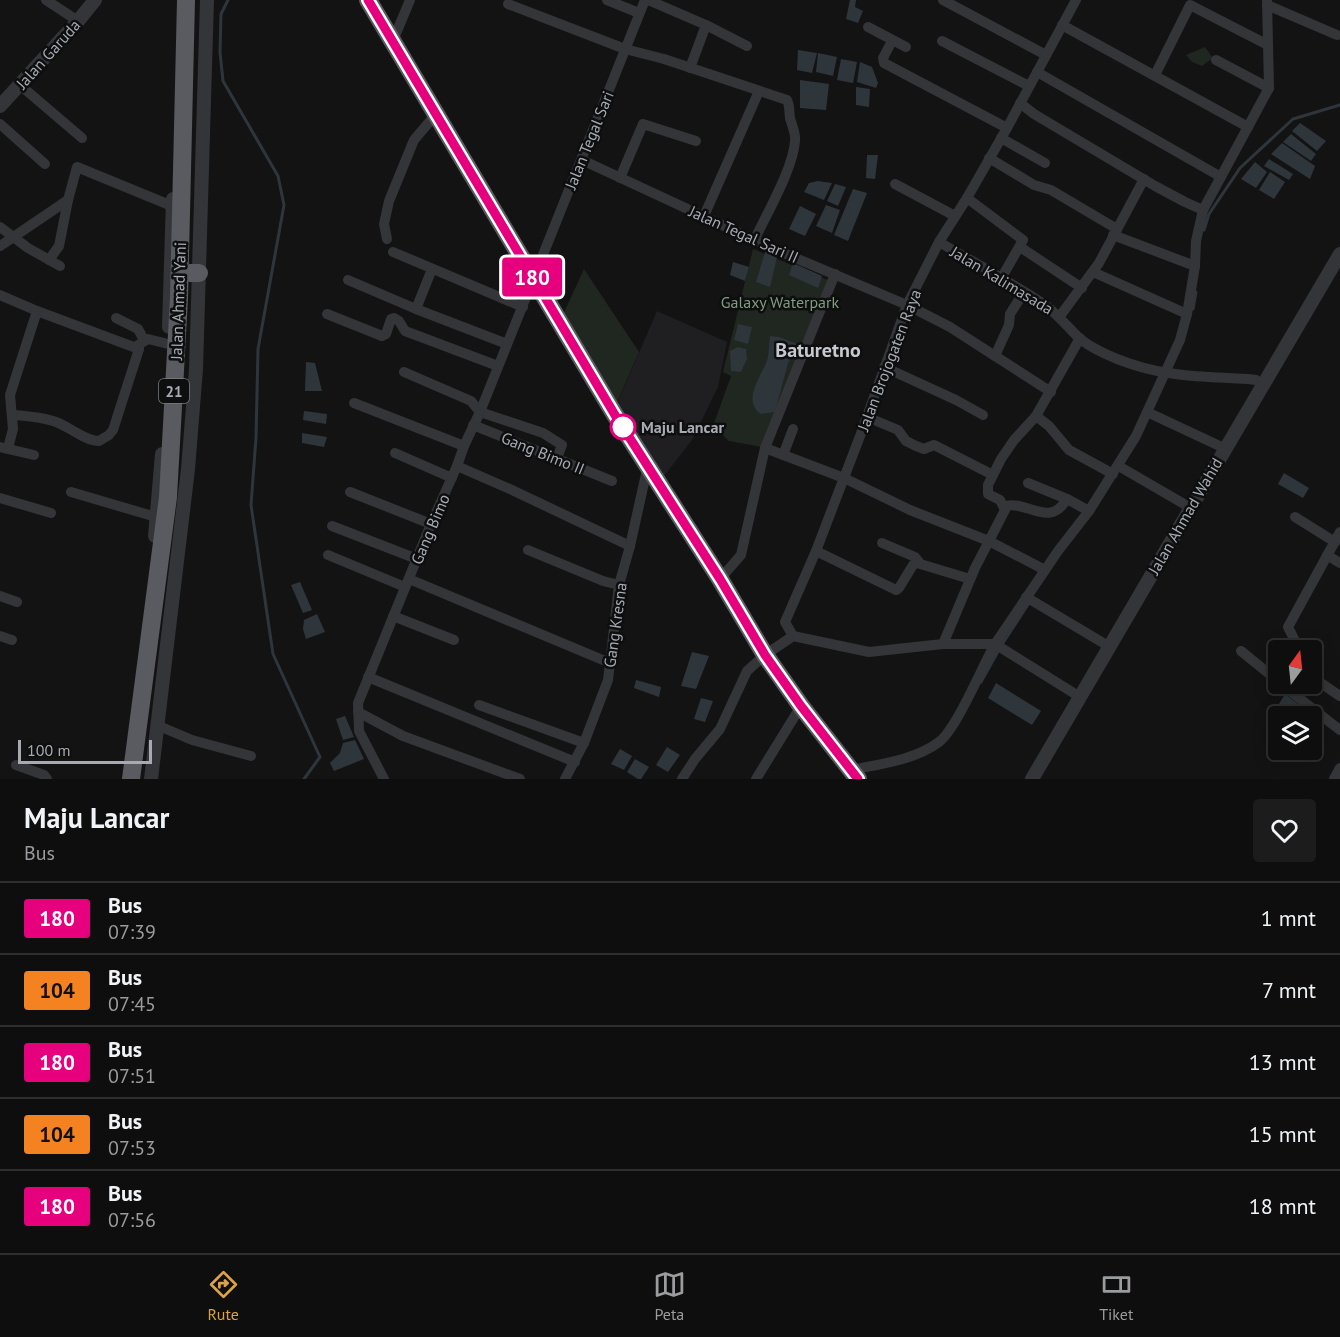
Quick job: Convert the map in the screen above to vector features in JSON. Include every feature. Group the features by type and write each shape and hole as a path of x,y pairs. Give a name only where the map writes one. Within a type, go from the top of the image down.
{"highway":[{"name":"Jalan Ahmad Yani","path":"131,779 168,497 170,409 179,298 186,0"},
{"name":"Jalan Ahmad Yani","path":"142,779 168,585 180,469 194,273 199,0"},
{"path":"368,0 615,415 720,579 765,655 856,777"}],"street":[{"path":"46,0 78,21"},
{"name":"Jalan Garuda","path":"0,106 95,0"},
{"path":"122,779 170,409 168,344 178,0"},
{"path":"151,779 188,469 196,369 194,273 207,0"},
{"path":"392,43 410,0"},
{"path":"607,0 639,13"},
{"path":"646,0 706,25 747,46"},
{"name":"Jalan Tegal Sari","path":"533,279 646,0"},
{"path":"943,0 1046,55"},
{"name":"Jalan Brojogaten Raya","path":"793,636 785,622 816,552 907,305 939,242 1004,133 1062,25 1071,2"},
{"path":"1155,75 1188,2 1268,45"},
{"path":"856,777 926,750 941,740 1030,599 1045,570 1117,471 1150,413 1168,374 1187,314 1195,266 1196,241 1203,210 1269,88 1267,3 1337,35"},
{"path":"508,4 625,49 783,98 789,103 795,142 787,169 755,239"},
{"path":"690,68 706,25"},
{"path":"1062,25 1248,127"},
{"path":"868,27 906,47"},
{"path":"892,41 883,58 884,63 1004,133 1045,163"},
{"path":"942,41 1029,86"},
{"path":"1216,60 1269,88"},
{"path":"1037,72 1221,177"},
{"path":"20,85 82,138"},
{"path":"704,216 759,91"},
{"path":"1020,103 1034,114 1144,179 1203,210"},
{"path":"387,239 384,224 389,201 414,140 436,114"},
{"path":"0,124 45,164"},
{"path":"620,178 643,124 696,141"},
{"path":"989,158 1034,185 1051,189 1115,232 1195,266"},
{"name":"Jalan Tegal Sari II","path":"582,160 907,305 950,327 1051,392"},
{"path":"50,260 59,246 77,166 172,206"},
{"path":"1060,316 1093,272 1144,179"},
{"path":"895,184 956,216"},
{"path":"967,198 1022,239 1023,242 1002,277"},
{"path":"0,246 68,200"},
{"path":"0,227 11,237 60,266"},
{"name":"Jalan Kalimasada","path":"939,242 1002,277 1060,316 1080,338 1129,363 1168,374 1248,379 1256,380 1262,385"},
{"path":"1020,247 1082,288"},
{"path":"393,252 523,307"},
{"name":"Jalan Ahmad Wahid","path":"1032,779 1224,448 1340,254"},
{"path":"416,309 432,268"},
{"path":"1093,272 1187,314"},
{"path":"720,579 741,555 765,448 835,274"},
{"name":"Gang Bimo","path":"384,779 359,731 358,703 533,279"},
{"path":"348,280 507,344"},
{"path":"995,356 1009,325 1010,314 1024,292"},
{"path":"0,295 37,311 142,345 153,340 168,344"},
{"path":"34,455 4,448 13,429 13,415 5,393 37,311"},
{"path":"327,314 382,336 386,334 391,319 394,318 399,321 405,331 498,366"},
{"path":"13,415 55,422 96,442 103,440 113,430 142,345 138,329 116,318"},
{"path":"943,644 970,579 1005,510 1000,500 988,494 986,490 1014,440 1036,416 1051,392 1080,338"},
{"path":"884,367 983,415"},
{"path":"404,372 471,401 480,412 543,433 556,440 562,445 557,458"},
{"path":"354,402 464,446"},
{"path":"1150,413 1224,448"},
{"path":"1036,416 1049,426 1070,450 1191,508"},
{"path":"867,417 898,430 906,441 916,446 925,448 934,445 993,475"},
{"name":"Gang Bimo II","path":"473,425 612,481"},
{"path":"783,455 793,429"},
{"path":"765,448 844,478 910,510 989,542 1045,570"},
{"path":"394,453 452,478"},
{"name":"Gang Kresna","path":"565,779 584,743 608,680 619,585 648,465"},
{"path":"457,466 630,546"},
{"path":"1028,483 1089,511"},
{"path":"71,492 156,517"},
{"path":"350,492 431,524"},
{"path":"0,498 51,513"},
{"path":"1005,506 1011,504 1033,512 1051,513 1062,508 1067,499"},
{"path":"1294,640 1288,627 1337,537 1295,517"},
{"path":"332,526 417,559"},
{"path":"882,543 915,557 920,562 970,579"},
{"path":"528,550 603,581 619,585"},
{"path":"816,552 896,590 913,565 920,562"},
{"path":"328,555 407,583 610,663"},
{"path":"1327,555 1340,563"},
{"path":"0,596 17,602"},
{"path":"1030,599 1110,647"},
{"path":"393,616 454,640"},
{"path":"0,636 12,640"},
{"path":"682,779 720,729 747,671 765,655 793,636 869,652 943,644 998,647 1080,697"},
{"path":"1240,651 1268,673"},
{"path":"368,676 575,762"},
{"path":"1322,684 1340,696"},
{"path":"1294,694 1340,730"},
{"path":"479,705 584,743"},
{"path":"756,779 801,706"},
{"path":"358,712 403,736 520,779"},
{"path":"159,726 192,740 251,756"},
{"path":"16,765 44,775 47,779"},
{"path":"1334,779 1340,768"}],"shaded area":[{"path":"850,0 856,0 855,7 863,11 858,23 846,19"},
{"path":"798,50 817,53 812,73 797,70"},
{"path":"818,53 837,57 833,76 816,72"},
{"path":"841,59 857,62 853,83 837,80"},
{"path":"860,62 872,67 878,83 876,88 857,82"},
{"path":"800,80 829,84 826,110 800,108"},
{"path":"856,87 870,89 869,107 856,105"},
{"path":"1300,123 1326,141 1317,151 1292,131"},
{"path":"1291,134 1316,154 1311,161 1283,142"},
{"path":"1282,143 1315,166 1310,179 1271,154"},
{"path":"867,155 878,155 875,179 866,178"},
{"path":"1269,159 1293,174 1289,180 1264,166"},
{"path":"1255,162 1267,172 1256,188 1241,179"},
{"path":"1270,172 1285,182 1274,199 1259,190"},
{"path":"818,181 832,183 824,200 804,192 809,183"},
{"path":"835,184 846,187 838,206 827,201"},
{"path":"853,189 867,193 848,241 834,235"},
{"path":"826,205 840,210 832,233 816,226"},
{"path":"800,206 816,214 805,236 789,229"},
{"path":"767,246 778,253 770,287 756,282"},
{"path":"733,262 749,267 745,281 730,275"},
{"path":"793,263 822,276 818,288 789,275"},
{"name":"Maju Lancar","path":"657,311 727,342 718,387 692,440 660,481 614,411"},
{"path":"738,324 752,327 748,344 734,340"},
{"path":"770,336 797,344 798,348 788,363 775,412 761,414 753,403 753,396 767,361"},
{"path":"738,347 746,349 747,359 741,372 731,371 730,351"},
{"path":"306,362 315,363 322,391 305,391"},
{"path":"304,411 327,414 326,424 303,420"},
{"path":"302,433 327,437 324,447 302,443"},
{"path":"1284,473 1309,488 1303,498 1278,484"},
{"path":"300,582 312,610 303,613 291,585"},
{"path":"317,614 325,632 306,639 303,629 304,620"},
{"path":"692,652 709,656 696,689 681,686"},
{"path":"636,680 661,687 659,697 634,688"},
{"path":"996,683 1041,711 1032,725 988,698"},
{"path":"1285,694 1300,706 1278,706"},
{"path":"701,698 713,701 705,722 694,719"},
{"path":"345,716 354,737 343,740 336,719"},
{"path":"355,740 364,759 334,771 330,763 340,753 343,743"},
{"path":"667,747 680,755 668,772 656,765"},
{"path":"620,749 632,756 624,770 611,764"},
{"path":"635,759 649,767 641,779 627,772"}],"green space":[{"path":"1205,47 1213,58 1202,66 1192,62 1186,55"},
{"name":"Galaxy Waterpark","path":"753,249 830,281 762,447 729,441 713,426 731,376 723,372"},
{"path":"584,269 639,352 613,412 562,317"}],"waterway":[{"path":"228,0 221,14 220,52 223,81 278,176 284,205 258,349 256,438 251,505 273,654 320,757 304,779"},
{"path":"1204,230 1209,214 1240,168 1293,119 1340,105"},
{"path":"1193,309 1196,292"},
{"path":"981,682 1029,603"}],"bus line":[{"name":"180","path":"368,0 615,415 720,579 765,655 801,706 858,779"}],"place":[{"name":"Maju Lancar","path":"623,427"}],"district":[{"name":"Baturetno","path":"818,350"}]}
